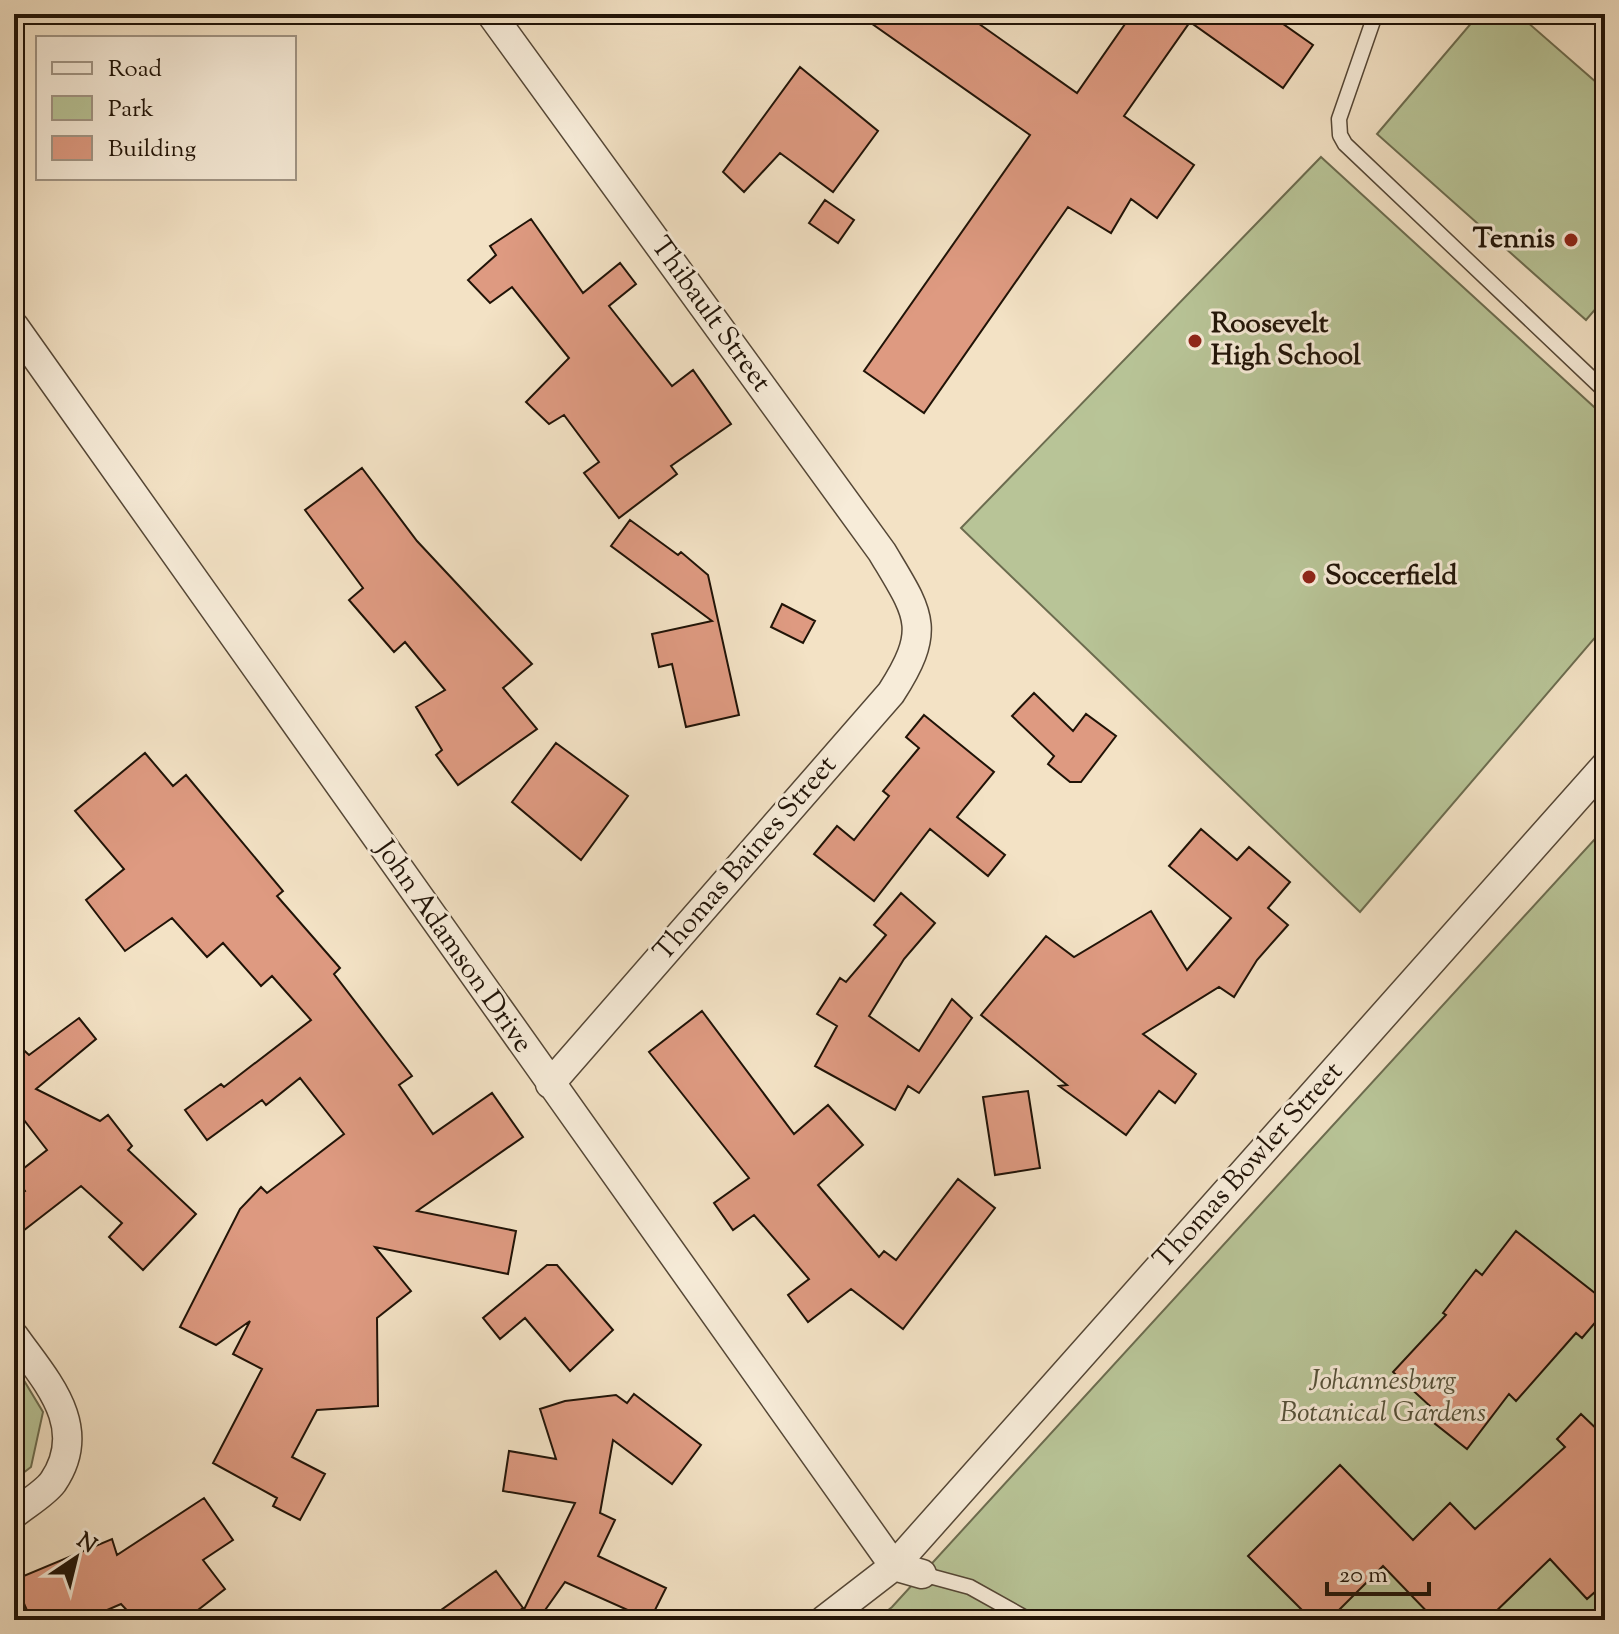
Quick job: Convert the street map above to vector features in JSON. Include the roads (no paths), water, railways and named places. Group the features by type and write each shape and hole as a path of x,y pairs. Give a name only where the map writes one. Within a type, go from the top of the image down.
{"street":[{"name":"Thibault Street","path":"491,14 882,552 910,599 917,622"},
{"name":"John Adamson Drive","path":"14,326 894,1566"},
{"name":"Thomas Baines Street","path":"550,1084 891,693 910,663 918,642 917,622"},
{"name":"Thomas Bowler Street","path":"824,1620 894,1566 1605,766"},
{"path":"14,1336 61,1403 68,1430 64,1458 52,1483 14,1514"},
{"path":"894,1566 922,1574"}],"lane":[{"path":"1374,18 1339,119 1340,135 1345,144 1605,391"},
{"path":"922,1574 970,1587 1029,1620"}],"place":[{"name":"Tennis","path":"1571,240"},
{"name":"Roosevelt High School","path":"1195,341"},
{"name":"Soccerfield","path":"1309,577"}],"park label":[{"name":"Johannesburg Botanical Gardens","path":"1383,1398"}]}
